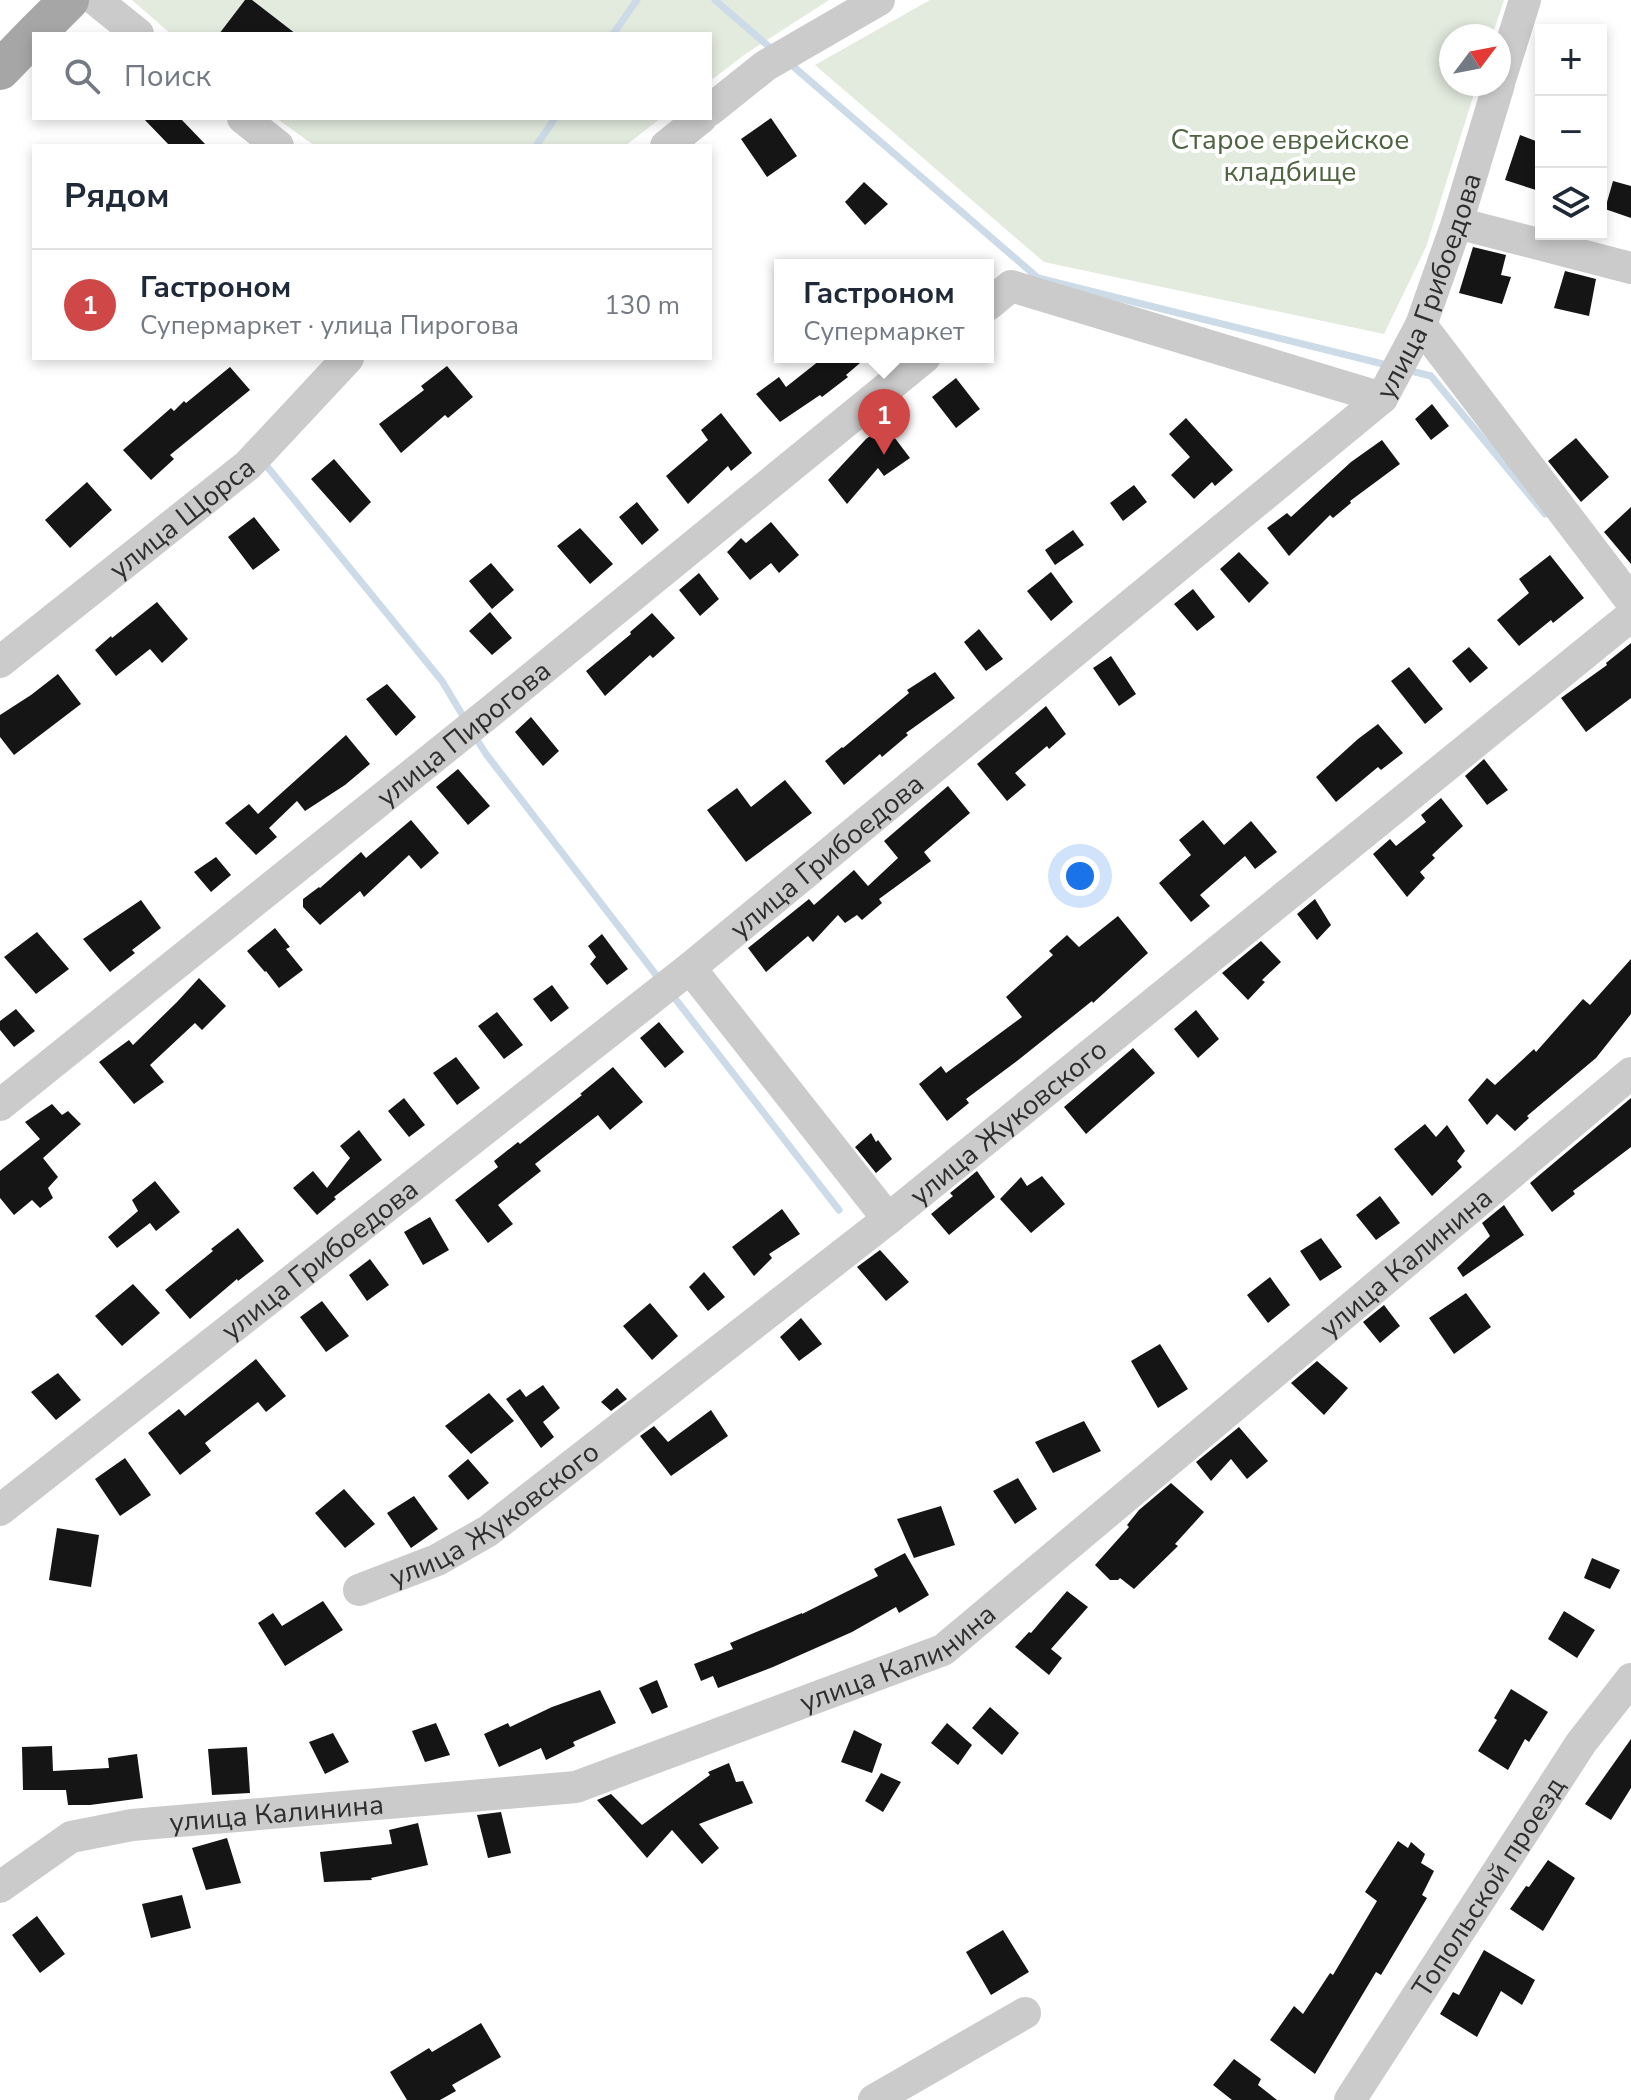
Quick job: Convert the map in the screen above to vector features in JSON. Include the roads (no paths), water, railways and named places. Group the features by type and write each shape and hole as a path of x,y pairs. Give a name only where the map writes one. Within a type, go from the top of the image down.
{"main road":[{"path":"38,32 69,0"},
{"path":"0,70 32,38"}],"street":[{"path":"96,0 136,32"},
{"path":"712,108 765,66 879,0"},
{"name":"улица Грибоедова","path":"1511,45 1525,0"},
{"name":"улица Грибоедова","path":"0,1510 690,968 1382,398 1421,325 1457,223 1495,96"},
{"path":"246,120 276,144"},
{"path":"668,144 698,120"},
{"path":"1457,223 1631,268"},
{"path":"1000,296 1382,398"},
{"path":"1421,325 1631,601"},
{"name":"улица Щорса","path":"0,662 248,465 346,360"},
{"name":"улица Пирогова","path":"0,1105 918,363"},
{"name":"улица Жуковского","path":"359,1590 437,1560 488,1531 888,1219 1631,616"},
{"path":"690,968 888,1219"},
{"name":"улица Калинина","path":"0,1887 71,1837 132,1825 576,1787 943,1650 1631,1073"},
{"name":"Топольской проезд","path":"1350,2100 1581,1743 1631,1679"},
{"path":"874,2100 1025,2013"}],"waterway":[{"path":"614,32 637,0"},
{"path":"715,0 774,51"},
{"path":"787,61 1038,278 1391,366"},
{"path":"537,144 554,120"},
{"path":"1407,370 1431,376 1545,514"},
{"path":"269,460 265,464 442,681 466,721"},
{"path":"474,735 660,980"},
{"path":"670,992 839,1210"}],"place":[{"name":"Гастроном","path":"884,455"}],"park label":[{"name":"Старое еврейское кладбище","path":"1290,155"}]}
